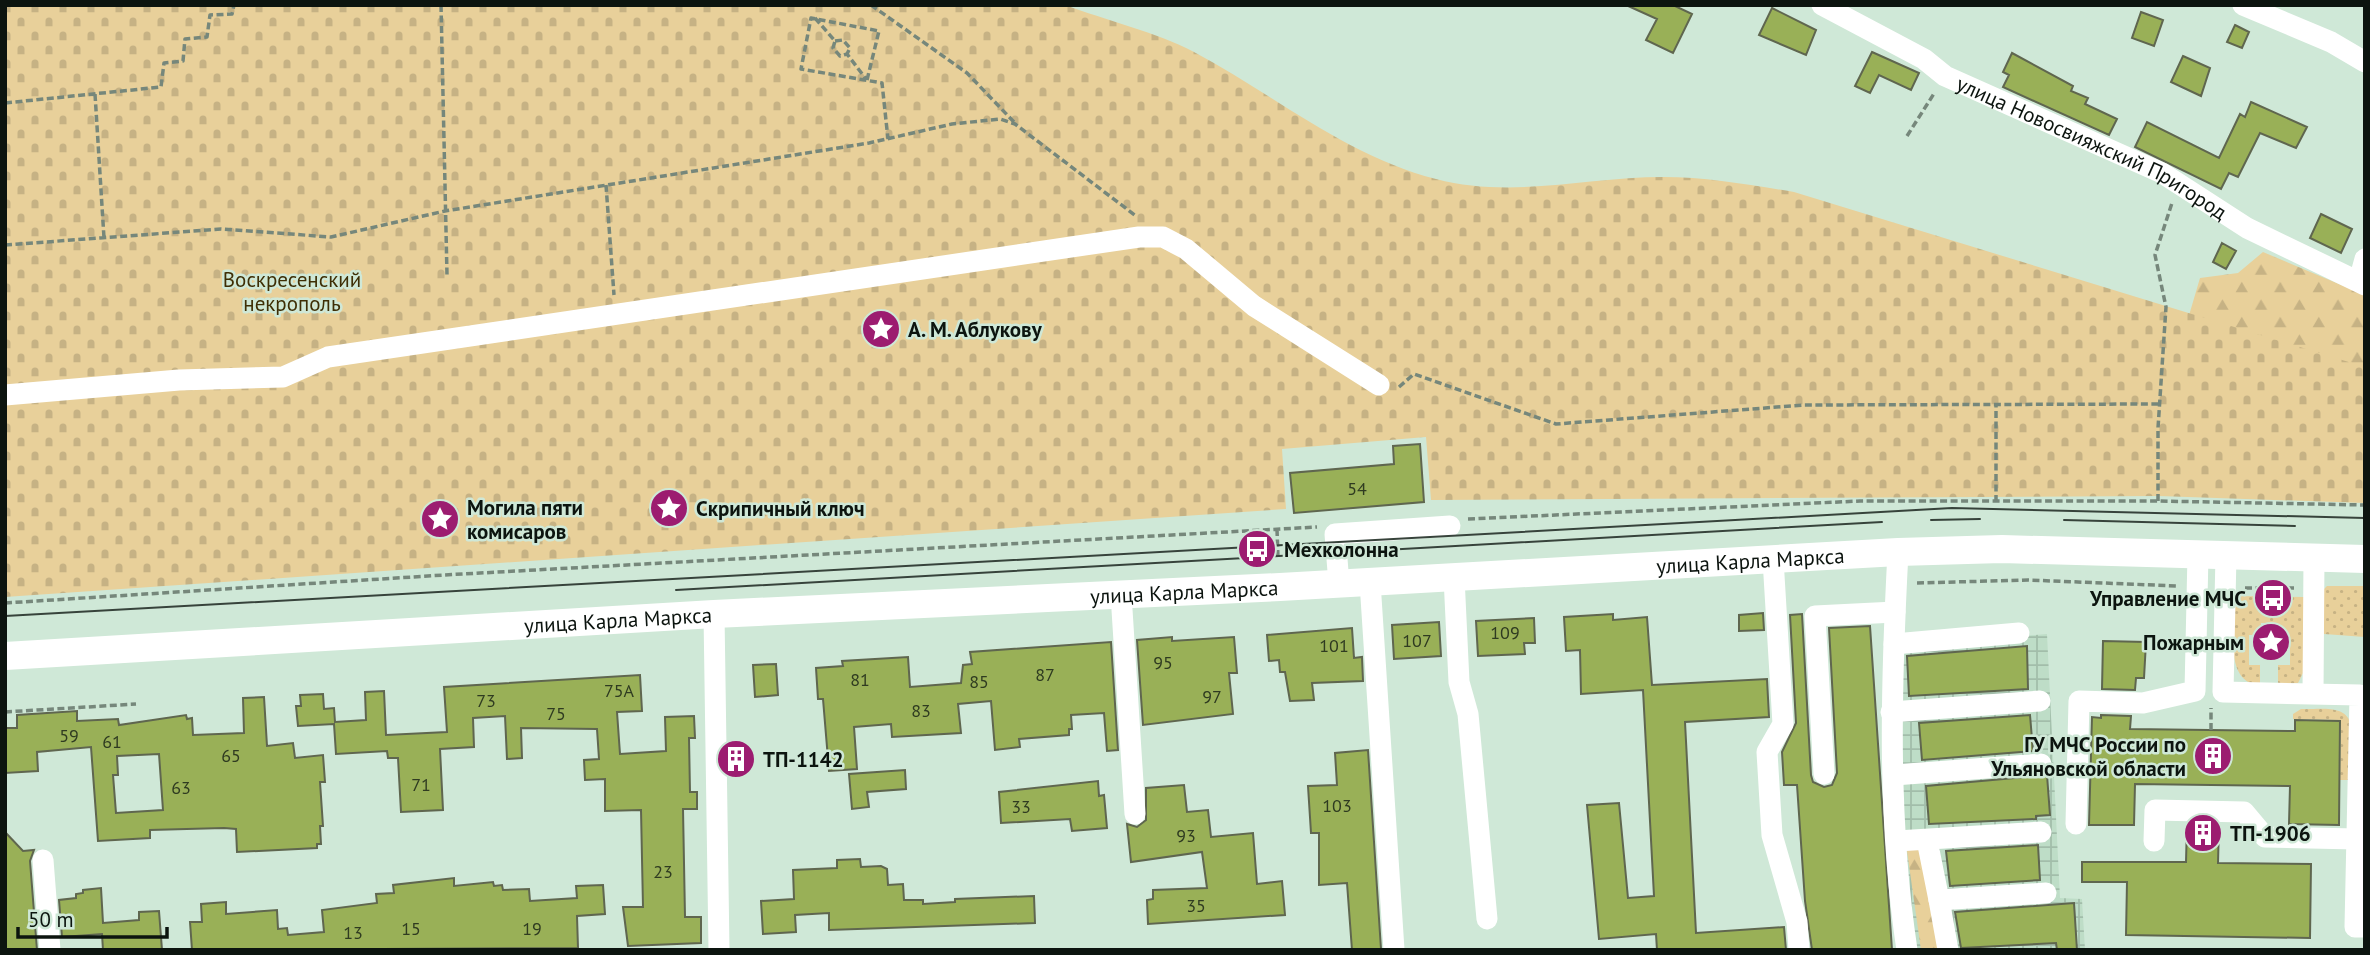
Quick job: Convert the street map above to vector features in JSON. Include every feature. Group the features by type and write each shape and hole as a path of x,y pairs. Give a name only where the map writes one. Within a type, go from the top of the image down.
{"main road":[{"name":"улица Карла Маркса","path":"5,656 714,614 1454,578 1898,552 2002,549 2365,559"}],"street":[{"name":"улица Новосвияжский Пригород","path":"1822,5 1924,59 1945,76 2162,173 2247,228 2362,283"},
{"path":"2243,5 2331,42 2365,62"},
{"path":"5,395 180,380 283,377 328,357 1126,238 1163,237 1186,249 1254,306 1379,385"},
{"path":"2362,283 2365,259"},
{"path":"1339,584 1335,534 1454,523"},
{"path":"1898,552 1891,712 1907,950"},
{"path":"2195,691 2212,554"},
{"path":"2212,554 2223,691"},
{"path":"2313,694 2314,558"},
{"path":"1773,559 1783,724 1767,751 1772,835 1797,922 1799,950"},
{"path":"1454,578 1459,682 1468,714 1488,919"},
{"path":"1370,582 1394,950"},
{"path":"1121,594 1135,814"},
{"path":"1824,774 1815,616 1895,612"},
{"path":"714,614 719,950"},
{"path":"1894,644 2019,634"},
{"path":"2076,824 2079,701 2143,703 2195,691 2360,695 2355,927 2365,927"},
{"path":"1891,712 2040,701"},
{"path":"1894,775 2041,764"},
{"path":"2154,841 2155,810 2244,812 2265,836 2357,839"},
{"path":"1898,841 2042,832"},
{"path":"1927,840 1948,950"},
{"path":"43,860 50,950"},
{"path":"1939,900 2046,893"}],"path":[{"path":"5,103 161,87 164,63 183,61 185,39 207,37 210,15 232,14 233,5"},
{"path":"441,5 447,275"},
{"path":"871,5 967,73 1016,124 1163,237"},
{"path":"867,80 879,30 811,18 801,69 882,83 888,139"},
{"path":"815,18 835,41"},
{"path":"843,40 850,48 847,54 840,56 833,48 835,41 843,40"},
{"path":"847,54 867,80"},
{"path":"1907,136 1945,76"},
{"path":"95,93 104,238"},
{"path":"5,246 221,229 331,236 446,211 888,139 952,124 1000,119 1016,124"},
{"path":"606,185 615,313"},
{"path":"2158,501 2166,307 2155,256 2169,207 2184,188"},
{"path":"1379,385 1397,389 1414,374 1556,424 1804,405 2160,404"},
{"path":"1996,404 1996,502"},
{"path":"1454,523 1860,501 2158,501 2365,505"},
{"path":"5,603 458,574 1318,527"},
{"path":"1276,529 1278,559"},
{"path":"1897,584 2028,580"},
{"path":"5,712 136,704"}],"shaded area":[{"path":"2047,634 2060,898 2082,899 2085,950 1908,950 1895,646"}],"green space":[{"name":"Воскресенский некрополь","path":"5,5 1065,5 1147,32 1194,52 1341,140 1403,169 1436,179 1464,185 1521,187 1679,177 1794,192 2365,367 2365,503 2159,496 1431,500 1426,437 1282,449 1286,509 5,597"},
{"path":"2263,252 2365,295 2365,485 2185,329 2200,278 2238,273"},
{"path":"2327,586 2365,586 2365,637 2324,634 2324,589"},
{"path":"2235,596 2304,597 2304,671 2298,683 2278,685 2278,665 2290,665 2290,636 2278,635 2278,623 2261,623 2261,635 2249,635 2249,665 2260,665 2260,685 2248,682 2240,674 2233,650"},
{"path":"2301,709 2336,710 2347,716 2350,722 2349,780 2340,780 2341,720 2293,719 2293,714"},
{"path":"1913,836 1924,843 1946,950 1921,950 1907,851"}],"building":[{"path":"1626,5 1673,5 1692,14 1673,53 1646,40 1657,19"},
{"path":"1772,8 1816,30 1806,55 1759,35"},
{"path":"2141,12 2163,20 2154,46 2132,38"},
{"path":"2235,25 2249,32 2242,48 2227,42"},
{"path":"1872,52 1919,73 1911,90 1879,75 1870,93 1855,86"},
{"path":"2012,53 2073,86 2071,91 2088,98 2085,104 2117,119 2109,135 2003,87 2009,75 2003,72"},
{"path":"2183,56 2210,68 2201,96 2171,82"},
{"path":"2251,102 2307,127 2296,148 2260,133 2238,177 2229,173 2221,189 2135,147 2147,122 2219,158 2240,114 2245,117"},
{"path":"2321,214 2352,229 2341,253 2310,238"},
{"path":"2222,243 2236,251 2226,269 2213,262"},
{"path":"1420,444 1424,502 1294,513 1290,473 1394,464 1393,446"},
{"path":"1763,613 1764,630 1739,631 1739,615"},
{"path":"1613,614 1613,620 1647,617 1652,685 1767,679 1769,717 1685,722 1696,933 1784,927 1786,950 1657,950 1656,934 1599,939 1587,805 1619,803 1628,898 1654,896 1643,690 1581,694 1580,650 1566,651 1564,617"},
{"path":"1802,614 1811,775 1813,782 1824,787 1832,785 1837,773 1829,628 1870,626 1892,950 1812,950 1805,901 1797,785 1784,785 1782,752 1796,723 1790,615"},
{"path":"1534,618 1535,643 1524,643 1525,654 1478,656 1476,621"},
{"path":"1439,622 1441,656 1394,659 1392,625"},
{"path":"1352,628 1354,658 1362,657 1363,681 1312,683 1314,700 1290,701 1285,672 1280,672 1279,660 1269,661 1267,635"},
{"path":"1172,637 1172,641 1234,637 1237,673 1229,673 1233,714 1143,725 1137,640"},
{"path":"2103,641 2146,642 2144,678 2136,678 2135,690 2102,689"},
{"path":"1111,642 1118,750 1107,751 1104,713 1071,715 1072,729 1069,729 1069,735 1019,739 1020,747 995,750 991,701 958,704 961,733 892,737 891,724 854,727 857,769 829,771 823,699 818,699 816,668 843,666 842,661 908,657 910,687 961,683 963,665 972,664 970,652"},
{"path":"2027,646 2028,689 1909,696 1907,656"},
{"path":"776,664 778,695 755,697 753,665"},
{"path":"640,675 642,711 617,712 620,754 666,751 665,717 694,716 695,738 689,738 690,792 697,792 697,809 683,809 685,917 701,917 701,943 628,946 623,907 643,907 641,810 605,811 605,779 585,780 584,760 599,759 597,729 521,728 522,758 507,759 505,716 473,718 474,747 440,749 443,810 401,812 398,758 388,758 387,751 336,754 334,724 298,726 296,706 301,706 300,695 323,694 324,709 334,708 335,722 366,720 365,692 384,691 386,735 447,732 444,687"},
{"path":"264,697 267,746 293,743 295,758 323,755 325,782 320,782 323,826 320,826 321,844 317,844 317,848 237,852 236,829 224,828 150,830 150,838 98,841 91,747 37,752 38,771 5,773 5,728 17,728 17,715 77,711 77,721 118,719 119,725 186,715 187,719 192,718 193,735 244,733 243,698","holes":["159,754 163,810 116,813 113,775 118,775 117,756"]},
{"path":"2030,715 2033,751 1922,760 1919,723"},
{"name":"ГУ МЧС России по Ульяновской области","path":"2101,715 2131,716 2130,729 2295,731 2295,720 2340,721 2339,825 2289,824 2290,786 2135,784 2134,825 2089,825 2092,717 2101,718"},
{"path":"1368,750 1381,949 1352,950 1347,883 1319,885 1319,833 1311,833 1308,786 1337,785 1335,753"},
{"path":"905,770 906,789 867,792 869,807 852,809 849,774"},
{"path":"2047,775 2050,815 2036,816 2036,819 1929,824 1926,786"},
{"path":"1098,781 1099,796 1104,795 1107,828 1072,831 1070,819 1001,823 999,792"},
{"path":"1184,785 1187,812 1208,810 1211,837 1253,833 1257,884 1282,881 1285,915 1148,924 1147,900 1153,899 1153,890 1207,888 1202,852 1131,862 1127,824 1137,827 1146,820 1146,788"},
{"path":"2187,824 2219,825 2218,863 2311,864 2310,938 2126,935 2127,882 2082,882 2082,862 2186,862"},
{"path":"5,832 23,851 34,850 30,861 37,950 5,950"},
{"path":"2038,845 2040,880 1950,886 1946,851"},
{"path":"860,859 861,867 881,866 887,869 888,885 903,884 904,900 923,900 923,904 955,902 955,899 1034,896 1035,923 829,930 829,913 795,915 796,932 763,934 761,901 794,899 793,870 837,868 837,860"},
{"path":"454,878 454,886 493,882 494,886 502,885 503,890 529,889 530,901 577,898 576,886 603,885 605,914 577,916 578,948 192,950 190,922 202,922 201,904 226,902 226,914 277,910 278,929 287,928 288,935 324,932 322,910 377,903 376,894 394,893 393,885"},
{"path":"101,888 103,923 139,920 139,912 159,911 162,950 103,950 102,934 62,937 59,900 76,898 76,894 83,893 83,890"},
{"path":"2074,903 2077,950 2057,950 2056,943 1961,948 1955,912"}],"tram line":[{"path":"5,616 1952,508 2365,518"},
{"path":"1931,520 1980,519"},
{"path":"2064,520 2295,526"},
{"path":"676,590 1882,522"}],"place":[{"name":"А. М. Аблукову","path":"881,329"},
{"name":"Скрипичный ключ","path":"669,508"},
{"name":"Могила пяти комисаров","path":"440,519"},
{"name":"Мехколонна","path":"1257,549"},
{"name":"Управление МЧС","path":"2273,598"},
{"name":"Пожарным","path":"2271,642"},
{"name":"ГУ МЧС России по Ульяновской области","path":"2213,756"},
{"name":"ТП-1142","path":"736,759"},
{"name":"ТП-1906","path":"2203,833"}]}
